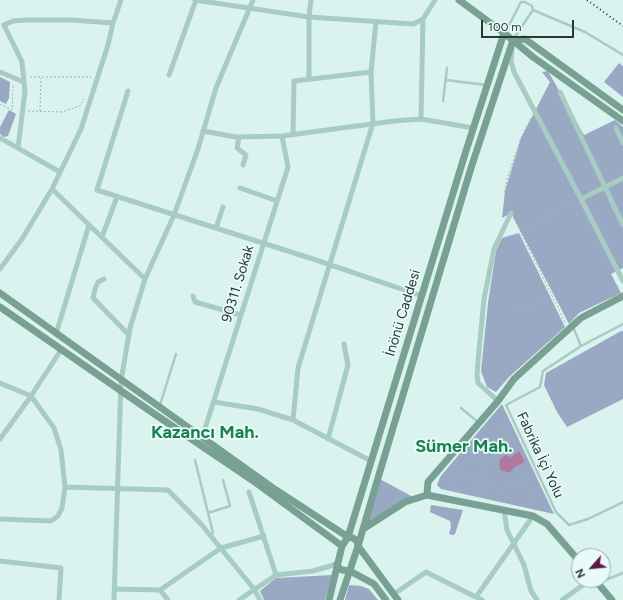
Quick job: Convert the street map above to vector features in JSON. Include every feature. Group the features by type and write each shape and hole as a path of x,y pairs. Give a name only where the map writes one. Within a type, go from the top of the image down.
{"main road":[{"path":"459,0 623,121"},
{"name":"İnönü Caddesi","path":"329,600 342,546 348,537 473,128 504,33"},
{"path":"513,40 524,38 623,110"},
{"path":"340,600 358,546 471,168 513,40"},
{"path":"0,293 121,381 276,490 348,537 357,541 358,546 396,597"},
{"path":"427,495 428,482 479,424 514,379 582,318 623,296"},
{"path":"0,307 121,392 252,480 342,546"},
{"path":"363,529 405,502 427,495 533,516 547,524 571,552"},
{"path":"337,564 338,568 350,571 374,584 386,600"},
{"path":"601,588 612,600"}],"street":[{"path":"0,269 22,239 52,189 81,129 121,0"},
{"path":"169,75 195,0 309,17 413,24 422,19 435,0"},
{"path":"114,600 121,381 129,335 145,279 174,215 198,150 216,88 253,0"},
{"path":"309,79 309,17 311,0"},
{"path":"421,119 422,19"},
{"path":"18,148 25,90 22,62 2,23 27,20 71,20 113,23"},
{"path":"293,420 298,368 373,123 371,72 376,22"},
{"path":"513,40 511,61 513,67 622,275 623,281"},
{"path":"0,72 24,80"},
{"path":"293,134 294,81 371,72"},
{"path":"128,91 97,190 422,296"},
{"path":"560,92 623,225"},
{"path":"203,131 239,137 282,136 373,123 421,119 473,128"},
{"path":"616,128 623,143"},
{"name":"90311. Sokak","path":"202,438 288,167 282,136"},
{"path":"239,137 237,148 246,155 243,165"},
{"path":"0,138 60,172"},
{"path":"581,199 623,178"},
{"path":"240,188 277,201"},
{"path":"52,189 145,279"},
{"path":"102,237 117,197"},
{"path":"216,228 223,207"},
{"path":"498,401 478,383 477,375 484,299 494,249 510,213"},
{"path":"56,334 89,225"},
{"path":"104,279 98,282 93,298 129,335"},
{"path":"193,296 195,302 241,315"},
{"path":"328,439 348,365 344,344"},
{"path":"0,439 31,396 60,350"},
{"path":"0,383 31,396 54,428 61,450 65,486 62,508 58,516 51,521 0,519"},
{"path":"214,402 258,409 293,420 371,461"},
{"path":"65,486 168,490 221,548 254,589 260,600"},
{"path":"250,492 276,575"},
{"path":"504,510 507,530 524,564 531,591 537,600"},
{"path":"476,597 533,516"},
{"path":"114,589 160,590 221,548 264,536"},
{"path":"0,561 61,568 59,600"},
{"path":"239,600 276,575 313,571 337,564"},
{"path":"396,597 426,572 482,600"},
{"path":"562,600 579,588"},
{"path":"160,590 168,600"}],"lane":[{"path":"504,33 520,1 532,6 533,10 585,32 623,55"},
{"path":"513,40 533,10"},
{"path":"443,101 447,68"},
{"path":"446,80 487,85"},
{"name":"Fabrika İçi Yolu","path":"623,324 581,346 543,372 540,387 506,405 556,512 570,525 588,519 623,502"},
{"path":"571,328 581,346"},
{"path":"160,408 176,354"},
{"path":"461,408 479,424"},
{"path":"195,460 213,533 210,535"},
{"path":"208,512 230,506 223,480"},
{"path":"611,577 623,573"}],"path":[{"path":"24,80 41,77 91,77 91,83"},
{"path":"40,111 41,77"},
{"path":"0,132 12,110 13,85"},
{"path":"23,111 62,112 80,106 87,95"},
{"path":"0,104 12,110"},
{"path":"535,110 521,138 507,179 505,202 552,295 571,328"},
{"path":"520,231 581,199"},
{"path":"511,314 552,295"},
{"path":"495,448 494,433 498,430 506,436 510,444"},
{"path":"442,480 476,439 500,450 480,463"},
{"path":"480,441 480,463 494,487 499,491"},
{"path":"480,448 450,481 450,488 497,498 499,491 503,487 523,476 535,503 541,507 545,506"},
{"path":"454,476 483,481 489,478"},
{"path":"481,495 483,481"}],"shaded area":[{"path":"619,63 623,66 623,97 604,82"},
{"path":"548,71 584,135 615,120 623,127 623,268 611,274 621,293 579,313 569,324 511,213 502,218 505,191 521,138 550,82 542,72"},
{"path":"0,77 10,82 9,98 6,104 0,101"},
{"path":"9,110 16,114 8,136 4,137 0,134 0,127"},
{"path":"519,233 565,327 509,377 496,392 487,387 481,371 488,303 496,251 502,238"},
{"path":"623,331 623,399 567,427 557,412 544,385 546,373"},
{"path":"502,404 554,514 441,489 437,485 440,477"},
{"path":"519,451 524,460 523,463 515,467 510,472 501,470 499,464 500,459 505,455 511,457"},
{"path":"378,478 415,498 363,529"},
{"path":"431,505 463,510 455,534 449,534 451,527 450,521 430,512"},
{"path":"332,575 325,600 264,600 260,591 276,578"},
{"path":"349,585 361,586 369,589 378,600 345,600"}],"railway":[{"path":"587,0 623,26"}],"district":[{"name":"Kazancı Mah.","path":"205,433"},
{"name":"Sümer Mah.","path":"464,447"}]}
